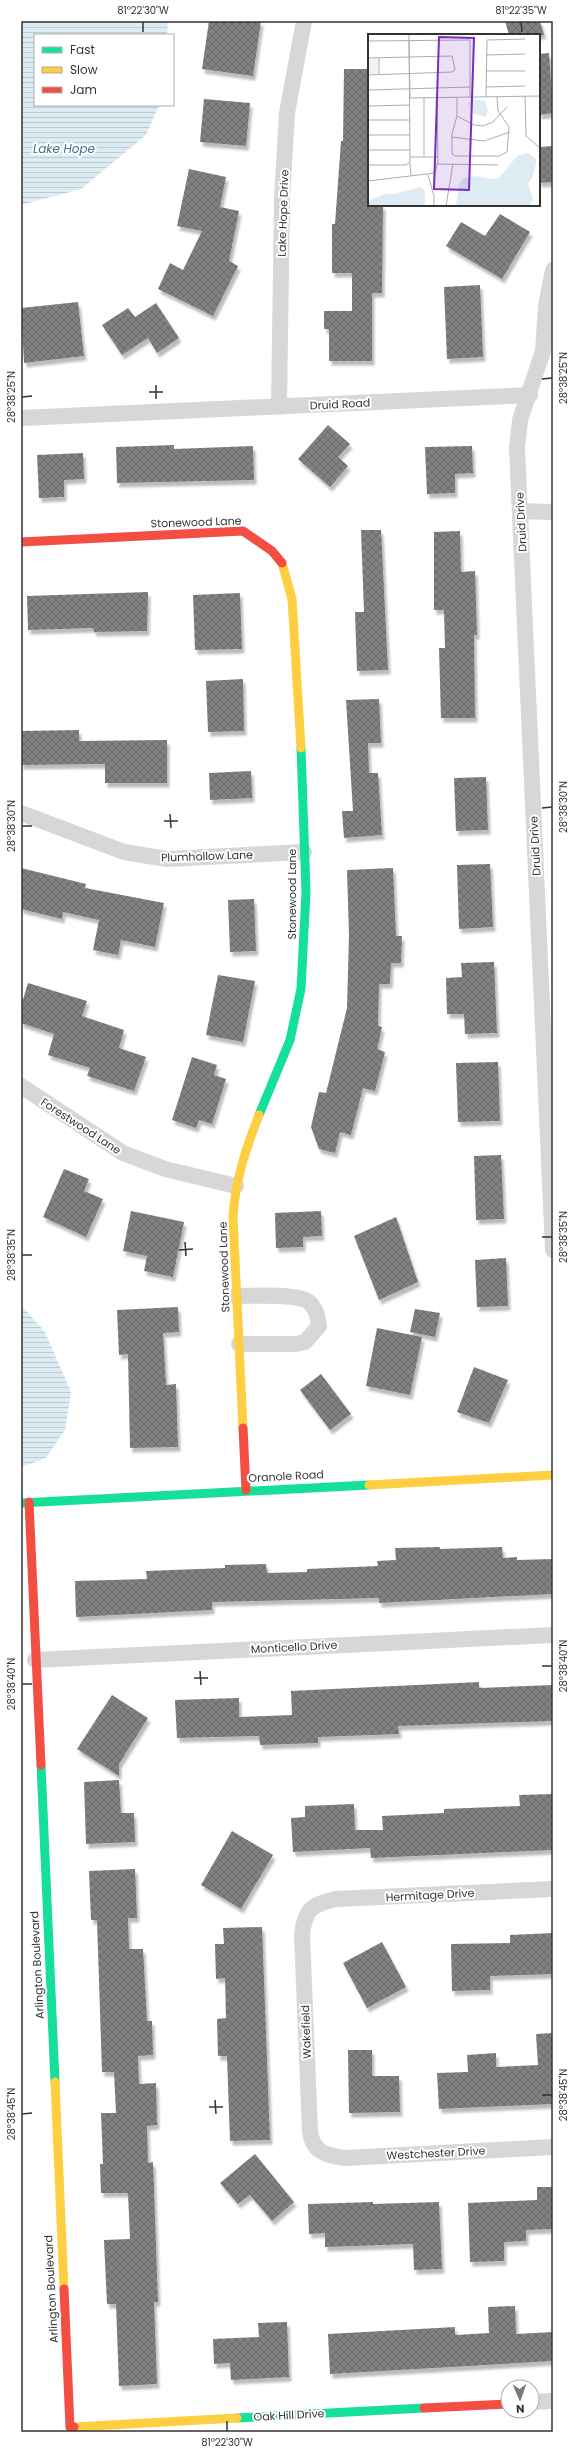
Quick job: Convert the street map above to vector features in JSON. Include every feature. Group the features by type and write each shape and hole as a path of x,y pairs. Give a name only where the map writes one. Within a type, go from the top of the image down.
{"street":[{"name":"Lake Hope Drive","path":"280,407 282,199 287,113 304,21"},
{"path":"530,396 543,351 546,306 553,270"},
{"name":"Druid Road","path":"21,418 530,396"},
{"name":"Druid Drive","path":"530,396 520,420 517,448 553,1250"},
{"path":"520,511 553,512"},
{"name":"Stonewood Lane","path":"21,542 244,531 268,546 281,559 288,577 292,599 306,898 300,992 288,1047 259,1111 236,1186 233,1231 246,1490"},
{"name":"Plumhollow Lane","path":"21,813 124,852 167,859 304,852"},
{"name":"Forestwood Lane","path":"21,1086 123,1154 165,1169 236,1186"},
{"path":"236,1296 295,1297 310,1302 317,1314 319,1326 305,1342 296,1344 239,1344"},
{"name":"Oranole Road","path":"25,1502 553,1475"},
{"name":"Arlington Boulevard","path":"25,1502 34,1636 70,2427"},
{"path":"21,1618 34,1636"},
{"name":"Monticello Drive","path":"35,1660 553,1635"},
{"name":"Hermitage Drive","path":"309,1910 319,1904 336,1899 553,1889"},
{"name":"Wakefield","path":"309,1910 304,1919 302,1935 310,2132 312,2142 320,2152"},
{"name":"Westchester Drive","path":"320,2152 346,2158 553,2147"},
{"path":"540,2402 553,2401"},
{"name":"Oak Hill Drive","path":"70,2427 500,2404"}],"water":[{"name":"Lake Hope","path":"21,21 168,21 167,34 34,34 34,106 159,106 146,135 81,189 21,205"},
{"path":"21,1305 45,1332 71,1392 65,1430 46,1458 21,1467"}],"building":[{"path":"209,21 261,21 253,76 202,69"},
{"path":"505,21 540,21 544,35 540,34 509,34"},
{"path":"549,53 553,113 540,115 540,54"},
{"path":"344,69 368,69 368,206 383,206 382,293 372,293 372,361 329,361 329,329 324,329 324,311 352,311 352,273 332,273 332,224 335,224 341,141 343,141"},
{"path":"204,99 250,103 246,146 200,142"},
{"path":"553,146 553,182 540,183 540,147"},
{"path":"189,169 226,177 220,207 239,211 229,261 238,266 213,316 158,289 170,263 183,270 202,231 177,226"},
{"path":"500,214 530,232 502,279 446,246 461,222 485,236"},
{"path":"480,285 483,357 447,359 444,287"},
{"path":"78,302 84,356 24,363 21,308"},
{"path":"156,303 179,338 157,353 148,338 122,355 102,325 128,308 135,317"},
{"path":"328,425 350,444 338,457 348,466 330,487 298,459"},
{"path":"174,445 174,449 253,446 254,480 117,483 116,447"},
{"path":"472,446 473,473 455,474 455,493 427,494 425,447"},
{"path":"83,453 84,479 64,480 64,497 39,498 37,455"},
{"path":"361,530 381,530 388,670 357,671 355,612 364,612"},
{"path":"460,531 461,572 475,571 477,635 474,635 475,718 441,718 439,648 445,648 444,610 434,610 434,532"},
{"path":"148,592 147,631 94,632 93,628 28,630 27,596"},
{"path":"240,593 242,649 195,650 193,595"},
{"path":"243,679 244,731 208,732 206,681"},
{"path":"379,699 381,743 368,743 369,773 378,773 382,835 344,838 342,811 353,811 346,700"},
{"path":"79,730 79,741 167,740 167,783 105,783 105,764 21,765 21,731"},
{"path":"251,771 252,798 210,800 209,773"},
{"path":"486,777 488,830 456,831 454,778"},
{"path":"490,864 493,927 459,929 457,865"},
{"path":"21,868 86,884 85,888 164,903 155,947 121,940 118,955 93,950 99,920 63,912 62,919 21,909"},
{"path":"393,868 396,936 402,936 401,963 391,963 390,984 379,984 378,1026 382,1027 377,1049 385,1052 375,1091 363,1088 351,1135 340,1132 335,1153 319,1149 311,1127 319,1092 326,1093 347,1008 349,935 347,870"},
{"path":"254,899 256,951 230,952 228,900"},
{"path":"494,962 497,1033 465,1034 464,1014 447,1014 446,978 462,977 461,963"},
{"path":"218,975 255,981 243,1042 206,1035"},
{"path":"28,983 87,1001 82,1016 124,1030 119,1048 146,1057 134,1091 87,1076 90,1068 48,1055 54,1034 21,1023 21,1006"},
{"path":"192,1057 217,1065 214,1075 226,1079 212,1124 199,1120 196,1128 172,1120"},
{"path":"498,1062 500,1121 458,1122 456,1063"},
{"path":"501,1155 504,1219 476,1220 474,1156"},
{"path":"64,1169 89,1179 84,1191 103,1199 86,1237 43,1217"},
{"path":"131,1211 184,1222 173,1277 144,1271 147,1256 123,1251"},
{"path":"321,1211 322,1236 303,1237 303,1247 276,1248 275,1213"},
{"path":"396,1217 418,1282 379,1300 354,1236"},
{"path":"506,1258 508,1306 477,1307 475,1260"},
{"path":"178,1307 179,1332 163,1333 166,1385 176,1384 178,1447 130,1448 128,1354 119,1355 117,1310"},
{"path":"415,1309 440,1313 435,1337 410,1332"},
{"path":"377,1328 422,1337 410,1395 366,1386"},
{"path":"474,1367 508,1380 489,1423 457,1412"},
{"path":"321,1374 351,1414 330,1430 300,1390"},
{"path":"440,1547 440,1549 502,1547 503,1558 517,1557 517,1560 553,1559 553,1594 379,1603 379,1598 212,1602 212,1610 76,1617 75,1581 147,1579 146,1571 225,1568 225,1565 266,1564 267,1573 307,1572 307,1569 378,1566 377,1561 396,1560 395,1548"},
{"path":"479,1682 479,1688 553,1685 553,1721 398,1726 399,1734 318,1737 318,1743 260,1745 259,1736 177,1738 175,1700 239,1698 239,1717 292,1715 291,1691"},
{"path":"112,1695 148,1718 119,1764 119,1776 77,1749"},
{"path":"119,1780 121,1813 134,1813 135,1842 86,1844 84,1782"},
{"path":"553,1794 553,1850 371,1858 370,1848 293,1852 291,1818 305,1817 305,1806 354,1804 355,1830 383,1830 382,1816 444,1813 444,1809 520,1806 519,1795"},
{"path":"232,1831 273,1855 241,1909 201,1885"},
{"path":"135,1869 137,1918 128,1918 129,1949 143,1949 147,2021 152,2021 153,2055 138,2056 139,2084 156,2083 157,2125 147,2126 148,2163 153,2162 158,2302 154,2302 157,2384 119,2386 116,2304 107,2304 104,2240 130,2239 128,2193 101,2193 100,2164 103,2164 101,2113 116,2113 114,2072 102,2072 97,1920 91,1920 89,1871"},
{"path":"262,1927 270,2140 230,2141 227,2056 218,2056 217,2019 226,2018 225,1978 216,1979 215,1944 224,1944 223,1928"},
{"path":"553,1933 553,1974 490,1976 490,1990 452,1991 451,1944 510,1943 510,1935"},
{"path":"382,1942 406,1987 367,2008 343,1963"},
{"path":"553,2033 553,2104 439,2109 437,2073 468,2072 467,2055 496,2053 496,2067 538,2065 536,2034"},
{"path":"348,2050 372,2050 372,2076 399,2076 400,2112 349,2113"},
{"path":"255,2154 294,2202 272,2221 250,2195 238,2204 220,2183"},
{"path":"537,2187 553,2187 553,2229 526,2230 526,2241 504,2242 504,2261 470,2262 468,2203 537,2200"},
{"path":"373,2202 373,2204 439,2202 442,2269 414,2270 413,2244 325,2247 325,2233 309,2234 308,2204"},
{"path":"515,2306 516,2334 553,2332 553,2361 330,2374 328,2334 455,2327 455,2335 489,2333 488,2307"},
{"path":"287,2322 289,2377 231,2380 230,2363 214,2364 213,2339 259,2337 258,2323"}],"traffic: fast":[{"path":"259,1115 290,1040 301,989 306,892 301,748"},
{"path":"21,1503 369,1485"},
{"path":"41,1765 55,2082"},
{"path":"237,2418 424,2408"}],"traffic: slow":[{"path":"282,563 292,599 301,748"},
{"path":"243,1428 233,1217 236,1191 242,1165 259,1115"},
{"path":"369,1485 553,1475"},
{"path":"55,2082 64,2289"},
{"path":"74,2427 237,2418"}],"traffic: jam":[{"path":"21,542 243,531 272,551 282,563"},
{"path":"243,1428 246,1490"},
{"path":"29,1502 41,1765"},
{"path":"64,2289 70,2427 74,2427"},
{"path":"424,2408 500,2404"}]}
